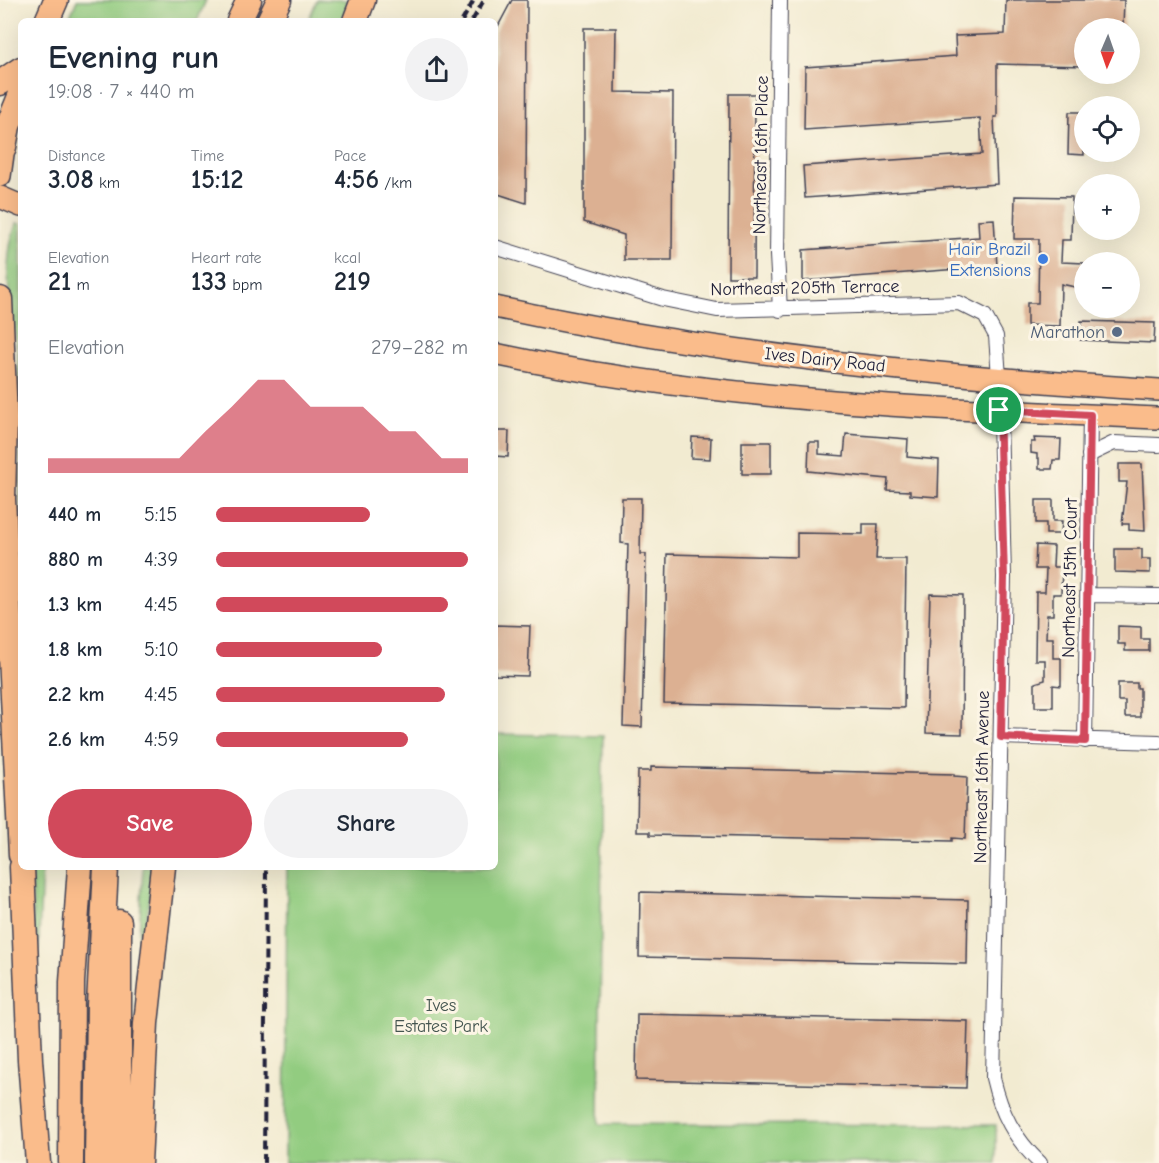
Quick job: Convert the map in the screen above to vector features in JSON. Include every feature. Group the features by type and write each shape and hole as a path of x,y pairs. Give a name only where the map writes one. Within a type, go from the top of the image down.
{"highway":[{"path":"48,18 56,0"},
{"path":"226,18 234,0"},
{"path":"240,18 249,0"},
{"path":"270,18 279,0"},
{"path":"288,18 296,0"},
{"path":"356,18 363,0"},
{"path":"0,83 18,71"},
{"path":"8,149 8,126 18,101"},
{"path":"0,299 5,419 1,492 18,801"},
{"path":"22,870 30,1060 38,1163"},
{"path":"56,1163 63,870"},
{"path":"71,1163 72,982 80,870"},
{"path":"97,1163 99,1005 106,870"},
{"path":"119,1163 118,928 123,870"},
{"path":"139,1163 145,1034 164,870"}],"main road":[{"path":"0,176 8,149"},
{"path":"0,197 18,205"},
{"name":"Ives Dairy Road","path":"498,308 691,345 811,360 1159,390"},
{"name":"Ives Dairy Road","path":"498,355 633,379 805,398 1159,418"}],"street":[{"name":"Northeast 16th Place","path":"780,0 777,255 780,309"},
{"name":"Northeast 205th Terrace","path":"498,249 663,299 717,310 959,303 985,316 996,336 999,377"},
{"name":"Northeast 16th Avenue","path":"999,377 1004,577 993,1078 999,1105 1010,1128 1040,1163"},
{"name":"Northeast 15th Court","path":"1085,741 1090,415"},
{"path":"1089,455 1114,443 1159,445"},
{"path":"1089,595 1159,596"},
{"path":"1001,737 1159,742"}],"green space":[{"path":"77,0 206,0 198,18 69,18"},
{"path":"317,0 348,0 342,18 309,18"},
{"path":"18,223 18,351 8,286 12,237"},
{"name":"Ives Estates Park","path":"498,734 603,736 599,1124 996,1125 996,1163 285,1163 287,870 498,870"},
{"path":"31,870 42,870 38,961 35,961"},
{"path":"143,870 154,870 142,953 138,953"}],"building":[{"path":"512,0 527,0 526,203 498,194 498,26"},
{"path":"1006,0 1124,0 1123,18 1074,18 1074,66 997,64 997,117 994,117 997,184 805,198 803,166 982,154 980,118 804,130 805,67 956,56 955,36 1005,34"},
{"path":"584,28 616,28 615,92 673,93 672,260 624,260 624,235 584,222"},
{"path":"729,94 755,94 754,277 728,277"},
{"path":"1069,112 1074,112 1074,154 1068,154"},
{"path":"1015,196 1072,197 1071,240 1062,240 1061,262 1074,263 1074,287 1061,284 1060,326 1027,325 1027,303 1038,303 1039,239 1014,239"},
{"path":"994,219 997,266 803,281 803,250 979,237 978,220"},
{"name":"Marathon","path":"1081,321 1155,323 1154,343 1080,340"},
{"path":"498,431 509,431 508,457 498,456"},
{"path":"846,434 908,439 907,457 939,460 938,497 910,495 910,491 887,490 888,479 808,471 809,442 819,442 819,454 844,456"},
{"path":"692,437 711,438 710,459 691,458"},
{"path":"1034,438 1061,439 1060,460 1053,460 1052,469 1039,469 1037,454 1031,453 1031,442 1035,442"},
{"path":"742,442 771,442 771,474 742,474"},
{"path":"1119,464 1142,464 1145,531 1129,530 1129,524 1122,524 1127,482 1119,482"},
{"path":"622,498 641,498 640,554 646,554 642,727 623,726 628,544 621,543"},
{"path":"1036,500 1053,500 1053,521 1062,521 1061,534 1046,534 1046,523 1036,523"},
{"path":"863,524 878,524 876,559 906,559 904,708 664,703 667,554 797,557 797,533 863,534"},
{"path":"1036,545 1054,546 1053,567 1062,567 1061,594 1053,594 1053,615 1047,615 1046,638 1053,638 1053,658 1061,658 1061,686 1053,685 1053,707 1035,707 1035,683 1045,680 1045,660 1035,660 1036,592 1045,592 1046,569 1035,569"},
{"path":"1115,549 1142,549 1142,559 1150,559 1150,573 1115,572"},
{"path":"930,594 963,595 962,734 926,733"},
{"path":"498,625 530,626 528,676 498,675"},
{"path":"1118,626 1141,627 1141,639 1149,639 1149,651 1125,651 1125,644 1118,644"},
{"path":"1118,683 1137,683 1137,688 1140,688 1140,717 1125,717 1125,701 1118,701"},
{"path":"651,767 954,774 954,776 967,777 965,839 952,838 952,841 650,835 650,832 637,832 638,771 651,771"},
{"path":"640,892 968,900 967,964 639,957"},
{"path":"637,1014 968,1021 966,1088 636,1080"}],"railway":[{"path":"464,18 474,0"},
{"path":"474,18 484,0"},
{"path":"264,1163 266,870"}],"place":[{"name":"Hair Brazil Extensions","path":"1043,259"},
{"name":"Marathon","path":"1117,332"}],"route":[{"path":"999,410 1090,415 1085,741 1001,737 1004,577 999,410"}]}
